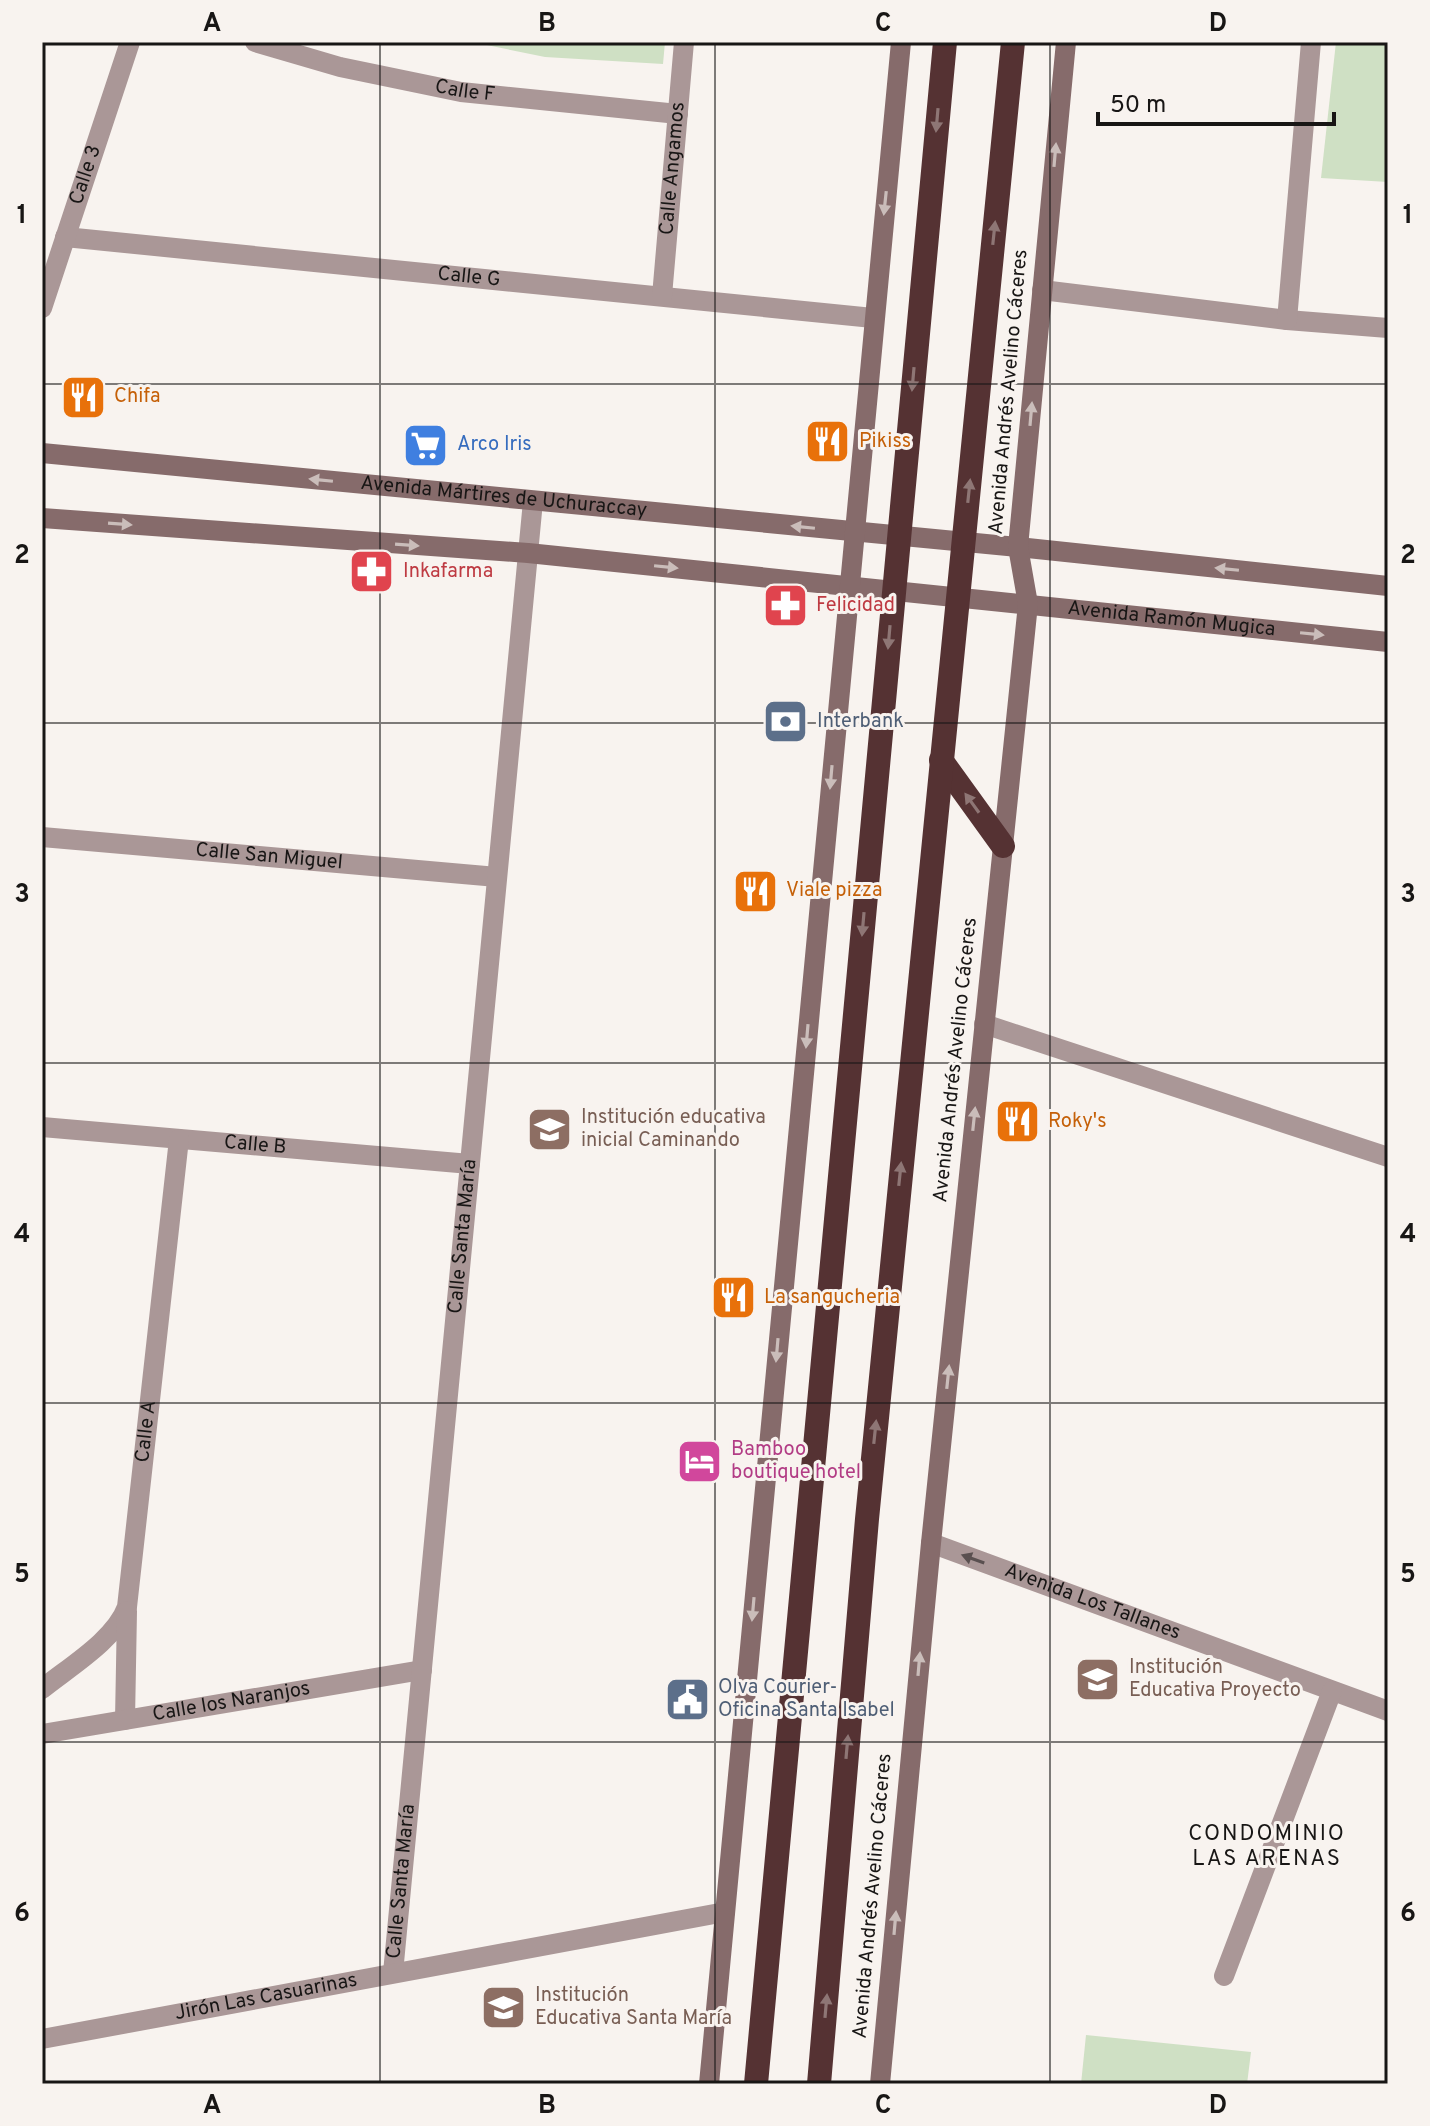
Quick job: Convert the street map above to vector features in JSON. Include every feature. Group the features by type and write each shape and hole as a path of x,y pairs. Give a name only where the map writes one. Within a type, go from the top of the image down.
{"highway":[{"path":"756,2084 945,42"},
{"name":"Avenida Andrés Avelino Cáceres","path":"819,2084 867,1519 1013,42"},
{"path":"941,760 1003,846"}],"street":[{"name":"Calle 3","path":"42,308 130,42"},
{"name":"Calle F","path":"255,42 340,67 461,92 678,114"},
{"name":"Calle Angamos","path":"662,296 684,42"},
{"path":"709,2084 901,42"},
{"name":"Avenida Andrés Avelino Cáceres","path":"880,2084 931,1543 1028,604 1018,547 1066,42"},
{"path":"1287,320 1311,42"},
{"name":"Calle G","path":"65,237 873,318"},
{"path":"1042,290 1287,320 1388,328"},
{"name":"Avenida Mártires de Uchuraccay","path":"42,453 964,542"},
{"name":"Calle Santa María","path":"393,1973 533,501"},
{"path":"42,518 528,553 956,597"},
{"path":"964,542 1388,586"},
{"name":"Avenida Ramón Mugica","path":"956,597 1388,642"},
{"name":"Calle San Miguel","path":"42,837 497,877"},
{"path":"984,1024 1388,1157"},
{"name":"Calle B","path":"42,1127 470,1164"},
{"name":"Calle A","path":"42,1689 112,1632 122,1620 127,1607 179,1139"},
{"name":"Avenida Los Tallanes","path":"931,1543 1388,1710"},
{"path":"125,1720 127,1607"},
{"name":"Calle los Naranjos","path":"42,1734 422,1670"},
{"path":"1224,1976 1332,1691"},
{"name":"Jirón Las Casuarinas","path":"42,2039 725,1912"}],"green space":[{"path":"472,42 665,42 663,64 545,57"},
{"path":"1336,42 1388,42 1388,182 1321,178"},
{"path":"1086,2035 1251,2052 1247,2084 1081,2084"}],"place":[{"name":"Chifa","path":"83,397"},
{"name":"Pikiss","path":"828,442"},
{"name":"Arco Iris","path":"426,445"},
{"name":"Inkafarma","path":"372,572"},
{"name":"Felicidad","path":"785,606"},
{"name":"Interbank","path":"786,722"},
{"name":"Viale pizza","path":"755,891"},
{"name":"Roky's","path":"1017,1122"},
{"name":"Institución educativa inicial Caminando","path":"550,1129"},
{"name":"La sangucheria","path":"733,1298"},
{"name":"Bamboo boutique hotel","path":"700,1461"},
{"name":"Institución Educativa Proyecto","path":"1098,1679"},
{"name":"Olva Courier- Oficina Santa Isabel","path":"687,1700"},
{"name":"Institución Educativa Santa María","path":"504,2007"}],"district":[{"name":"CONDOMINIO LAS ARENAS","path":"1267,1846"}]}
